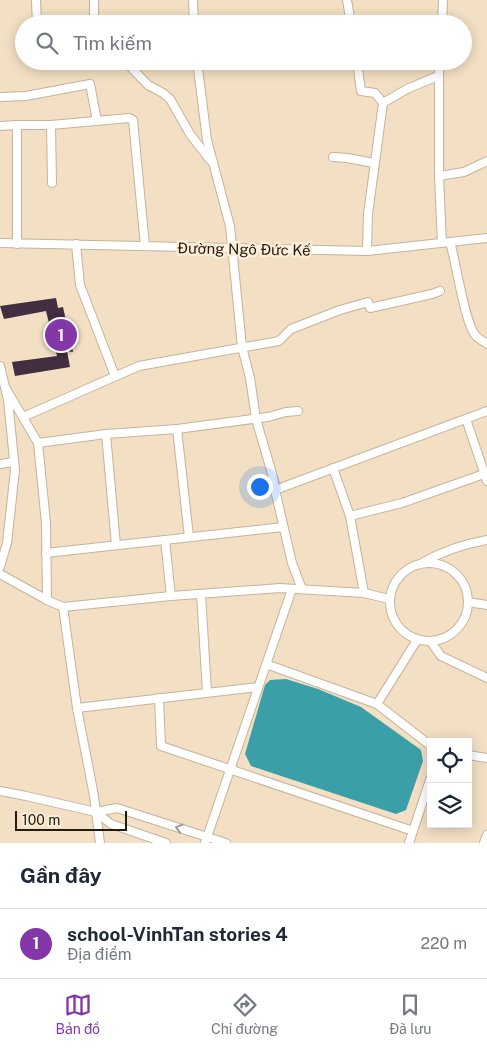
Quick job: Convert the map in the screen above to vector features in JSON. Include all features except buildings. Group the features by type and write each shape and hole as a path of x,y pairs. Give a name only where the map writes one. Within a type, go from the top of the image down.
{"street":[{"path":"36,0 37,15"},
{"path":"94,0 94,15"},
{"path":"193,0 194,15"},
{"path":"347,0 350,15"},
{"path":"442,15 443,0"},
{"path":"133,70 145,83 170,99 190,134 212,162"},
{"path":"198,70 207,140 230,226 242,348 250,378 256,419 273,478 274,490 292,563 302,589"},
{"path":"359,70 362,90 375,93 383,103 368,214 368,251"},
{"path":"438,70 438,176 446,243 462,289 464,308 476,337 487,344"},
{"path":"383,103 408,89 438,76"},
{"path":"0,98 26,96 90,84 97,121"},
{"path":"0,126 51,126 129,118 133,120 145,246"},
{"path":"17,125 17,244"},
{"path":"51,126 52,183"},
{"path":"333,157 374,163"},
{"path":"438,176 464,172 487,161"},
{"name":"Đường Ngô Đức Kế","path":"0,243 368,251 487,238"},
{"path":"76,244 80,285 115,376"},
{"path":"23,418 139,366 279,341 291,329 340,310 368,302 370,308 440,291"},
{"path":"0,366 5,387 15,470 7,543 0,567"},
{"path":"5,387 38,443 46,523 47,600"},
{"path":"38,443 106,434 178,429 256,419 298,411"},
{"path":"274,490 487,411"},
{"path":"350,516 402,503 486,477 466,419"},
{"path":"178,429 189,537"},
{"path":"106,434 116,546"},
{"path":"0,464 14,462"},
{"path":"333,468 350,516 364,593"},
{"path":"46,553 283,527"},
{"path":"165,540 171,596"},
{"path":"420,564 433,563 445,566 456,573 468,595 468,608 464,621 455,632 444,639 431,642 417,640 405,634 396,624 390,612 389,599 392,587 399,576 409,568 440,553 473,542 487,540"},
{"path":"0,574 63,607 171,596 280,588 364,593 389,599"},
{"path":"206,840 292,589"},
{"path":"201,594 207,692"},
{"path":"468,602 487,605"},
{"path":"63,607 77,708 100,843"},
{"path":"377,704 417,640"},
{"path":"431,642 441,656 487,678"},
{"path":"266,664 377,704 427,743"},
{"path":"77,708 258,687"},
{"path":"159,698 161,746 413,831"},
{"path":"472,756 487,758"},
{"path":"409,843 429,783"},
{"path":"0,791 96,812 116,808 206,840 226,843"},
{"path":"96,812 111,824 166,843"},
{"path":"484,843 487,835"}],"water":[{"path":"286,679 318,689 361,707 421,750 423,761 406,810 396,814 251,766 245,754 265,685 270,680"}],"place":[{"name":"school-VinhTan stories 4","path":"61,335"}]}
